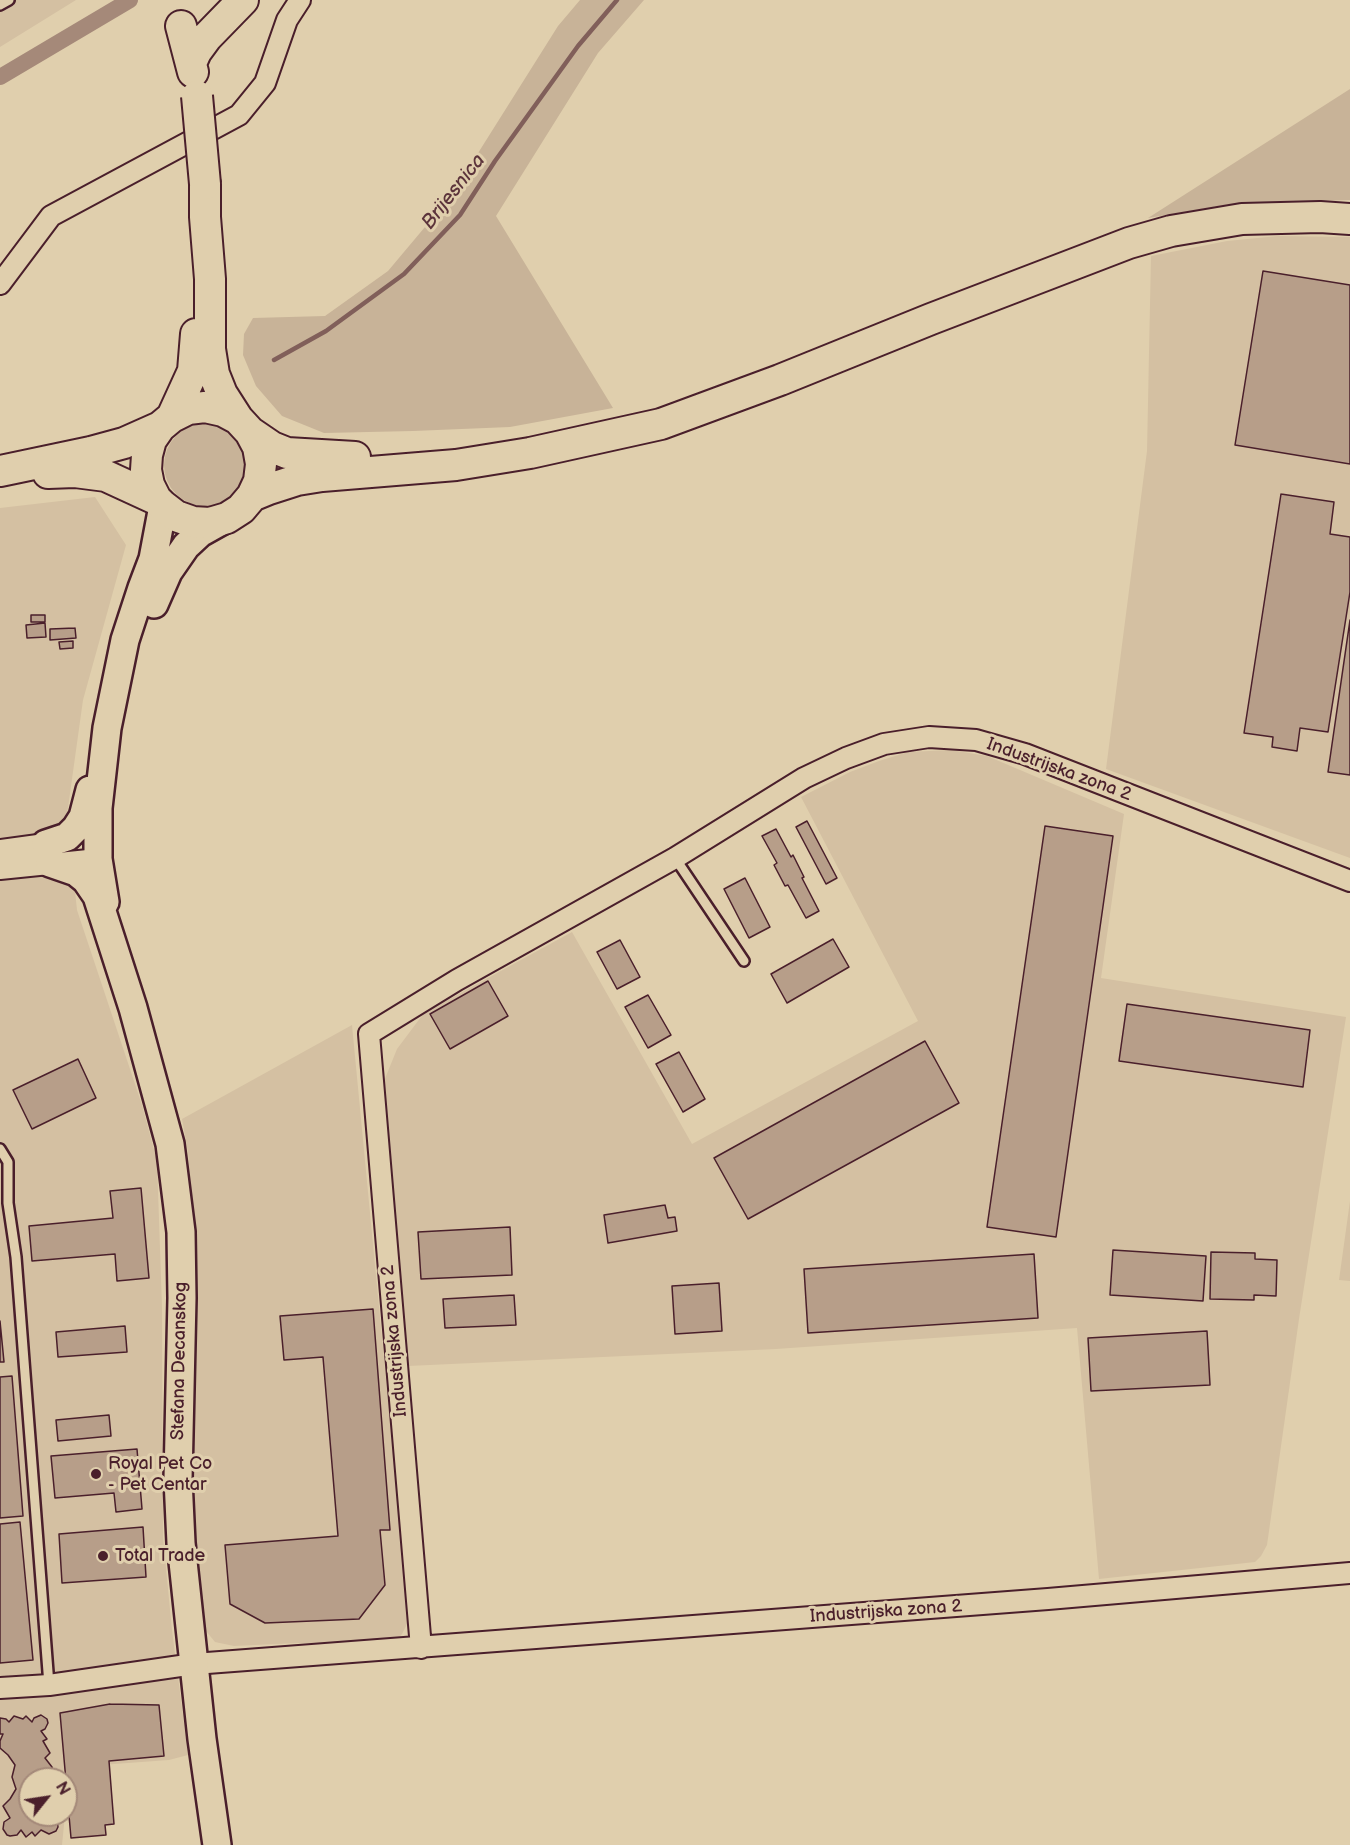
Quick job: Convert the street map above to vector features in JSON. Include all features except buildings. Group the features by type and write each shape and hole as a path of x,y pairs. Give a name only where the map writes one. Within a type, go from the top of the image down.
{"main road":[{"path":"192,62 207,37 243,0"},
{"path":"112,701 158,592 176,558 200,533 241,509 252,496 260,481 261,464 258,447 222,394 214,374 210,349 210,279 205,184 197,96 192,62 181,26"},
{"path":"117,956 105,906 98,847 100,778 107,728 125,640 153,559 159,502 149,485 146,470 147,455 151,440 166,422 193,371 197,282 205,217"},
{"path":"252,496 286,482 322,476 456,465 530,453 661,424 780,380 1080,261 1160,234 1242,219 1320,217 1350,219"},
{"path":"0,472 124,443 188,409 205,407 223,411 272,447 287,453 490,459"},
{"path":"0,472 75,472 106,476 159,502 176,516 193,522 210,523 227,518"},
{"path":"107,728 83,817 76,828 48,853 86,880 97,897 117,956"},
{"name":"Stefana Decanskog","path":"117,956 170,1144 181,1232 182,1298 178,1479 181,1543 202,1739 217,1845"}],"street":[{"path":"0,284 51,216 239,115 265,83 287,20 300,0"},
{"name":"Industrijska zona 2","path":"422,1648 369,1034 457,980 675,858 786,789 846,758 884,744 929,737 976,740 1025,754 1350,880"},
{"path":"0,850 48,853 98,847"},
{"path":"0,869 48,853"},
{"name":"Industrijska zona 2","path":"0,1688 49,1685 194,1664 1350,1574"}],"lane":[{"path":"0,5 9,0"},
{"path":"675,858 744,961"},
{"path":"0,1149 8,1162 8,1203 16,1257 49,1685"}],"shaded area":[{"path":"0,0 76,0 0,47"},
{"path":"580,0 644,0 598,53 496,216 613,408 510,427 413,431 324,433 282,416 256,386 243,355 244,334 253,318 325,316 388,271 451,196 558,26"},
{"path":"1350,89 1350,200 1231,204 1148,218"},
{"path":"1278,236 1350,237 1350,858 1106,769 1147,451 1151,256 1227,241"},
{"path":"205,424 221,427 234,436 243,449 246,465 243,481 234,494 221,503 205,506 189,503 176,494 167,481 164,465 167,449 176,436 189,427"},
{"path":"95,497 126,545 83,700 67,815 77,910 142,1105 157,1161 162,1307 163,1537 188,1755 169,1760 78,1769 18,1767 18,1827 64,1827 62,1845 0,1845 0,508"},
{"path":"951,750 987,756 1124,814 1101,978 1346,1017 1267,1545 1255,1562 1099,1579 1077,1328 776,1349 408,1366 380,1091 397,1049 424,1013 572,932 692,1144 918,1021 801,797 850,772 879,761 908,752"},
{"path":"352,1025 409,1620 396,1641 364,1644 298,1643 234,1646 215,1642 206,1631 198,1569 193,1494 195,1239 188,1152 182,1119"},
{"path":"1350,1201 1350,1281 1339,1280"}],"waterway":[{"path":"0,77 130,0"},
{"name":"Brijesnica","path":"274,360 326,331 404,274 460,215 495,161 578,46 617,0"}],"place":[{"name":"Royal Pet Co - Pet Centar","path":"96,1474"},
{"name":"Total Trade","path":"103,1556"}]}
